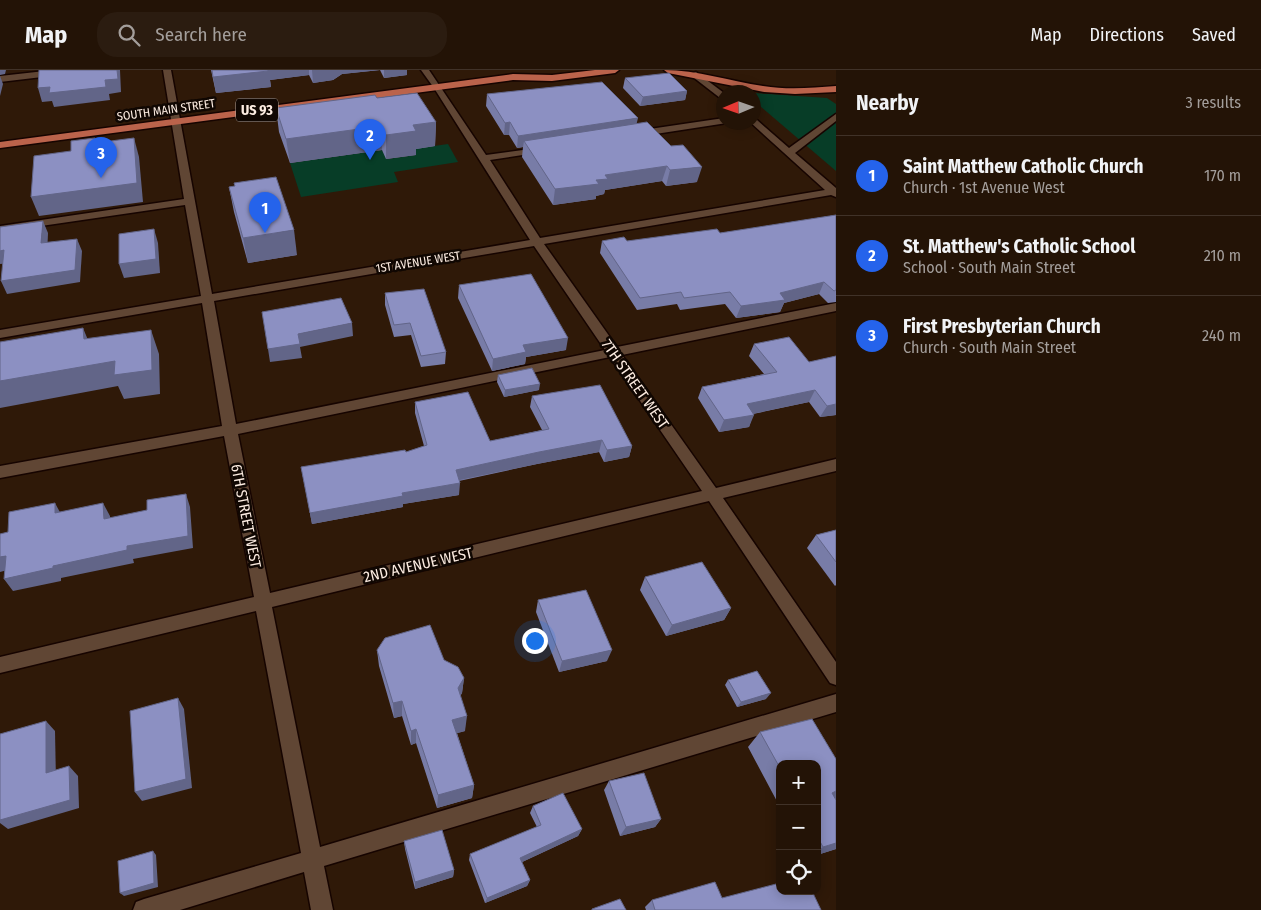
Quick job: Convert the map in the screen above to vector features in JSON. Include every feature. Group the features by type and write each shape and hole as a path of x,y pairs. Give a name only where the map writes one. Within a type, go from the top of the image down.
{"main road":[{"name":"SOUTH MAIN STREET","path":"0,145 514,77 540,70"},
{"name":"SOUTH MAIN STREET","path":"514,77 552,78 615,70"},
{"path":"668,70 696,74 764,89 795,92 836,89"}],"street":[{"path":"0,79 76,70"},
{"name":"6TH STREET WEST","path":"167,70 230,430 322,910"},
{"name":"7TH STREET WEST","path":"425,70 438,87 537,242 713,495 836,678"},
{"path":"696,74 716,91"},
{"path":"788,153 836,117"},
{"path":"625,136 716,122"},
{"path":"761,128 835,192"},
{"path":"484,158 556,146"},
{"name":"1ST AVENUE WEST","path":"0,334 835,192"},
{"path":"0,229 190,201"},
{"path":"0,472 230,430 836,307"},
{"name":"2ND AVENUE WEST","path":"0,665 836,466"},
{"path":"144,910 836,703"}],"green space":[{"path":"761,93 827,98 836,104 836,171 761,107"},
{"path":"448,144 458,162 394,172 398,182 301,197 290,163 382,150 387,159 416,155 413,149"}],"building":[{"path":"39,70 117,70 118,79 105,80 106,87 49,93 50,87 38,88"},
{"path":"212,70 268,70 268,71 213,77"},
{"path":"669,73 687,91 643,97 625,78"},
{"path":"602,82 638,118 518,136 510,122 505,123 487,94"},
{"path":"417,93 436,122 413,125 416,131 386,135 381,126 286,139 276,108 375,95 377,98"},
{"path":"647,122 671,146 683,145 702,167 670,170 667,166 605,175 608,179 596,180 599,184 555,189 524,141"},
{"path":"95,138 95,143 134,138 137,183 31,197 34,156 71,151 71,141"},
{"path":"276,177 294,230 243,238 229,187 235,186 234,183"},
{"path":"836,215 836,290 834,291 824,282 780,293 785,300 741,306 730,292 684,298 681,292 640,298 602,241 624,237 627,241 717,229 720,233"},
{"path":"43,221 41,243 77,239 75,270 1,281 4,250 0,251 0,227"},
{"path":"154,229 156,259 119,264 119,234"},
{"path":"531,274 568,338 523,345 526,352 493,359 459,285"},
{"path":"424,289 446,352 421,356 410,323 394,325 385,293"},
{"path":"341,298 352,323 298,334 300,344 268,349 262,312"},
{"path":"83,328 84,339 151,330 152,370 114,375 115,361 0,381 0,342"},
{"path":"789,337 809,362 836,356 836,404 827,406 815,390 747,404 754,415 724,420 702,387 777,372 754,344"},
{"path":"532,368 540,384 505,390 498,375"},
{"path":"600,385 632,446 607,450 602,440 539,452 456,470 460,483 402,493 403,496 310,513 301,467 405,450 406,452 427,445 415,402 468,392 490,441 549,429 532,396"},
{"path":"186,494 188,536 127,546 127,550 4,579 6,556 0,557 0,534 8,532 9,512 55,503 55,513 103,503 104,519 147,510 147,500"},
{"path":"836,530 836,562 816,535"},
{"path":"702,562 731,608 672,625 645,577"},
{"path":"586,590 612,650 562,661 538,600"},
{"path":"430,625 444,660 458,667 464,678 458,688 467,716 452,720 474,785 438,795 416,729 411,731 402,701 393,703 377,650 385,638"},
{"path":"757,671 771,693 741,702 728,680"},
{"path":"178,698 186,779 135,792 130,711"},
{"path":"812,719 836,759 836,791 832,793 836,800 836,843 823,847 821,843 821,760 776,761 760,732"},
{"path":"46,721 46,773 69,766 70,800 0,820 0,734"},
{"path":"644,773 661,819 626,827 609,781"},
{"path":"563,793 582,829 520,858 530,880 487,898 470,854 541,825 533,806"},
{"path":"442,830 454,870 415,882 404,841"},
{"path":"153,851 154,883 120,893 118,861"},
{"path":"715,882 722,898 776,884 776,895 814,895 821,910 655,910 652,900"},
{"path":"620,899 626,910 592,910 592,909"}],"place":[{"name":"St. Matthew's Catholic School","path":"370,160"},
{"name":"First Presbyterian Church","path":"101,178"},
{"name":"Saint Matthew Catholic Church","path":"265,233"}]}
